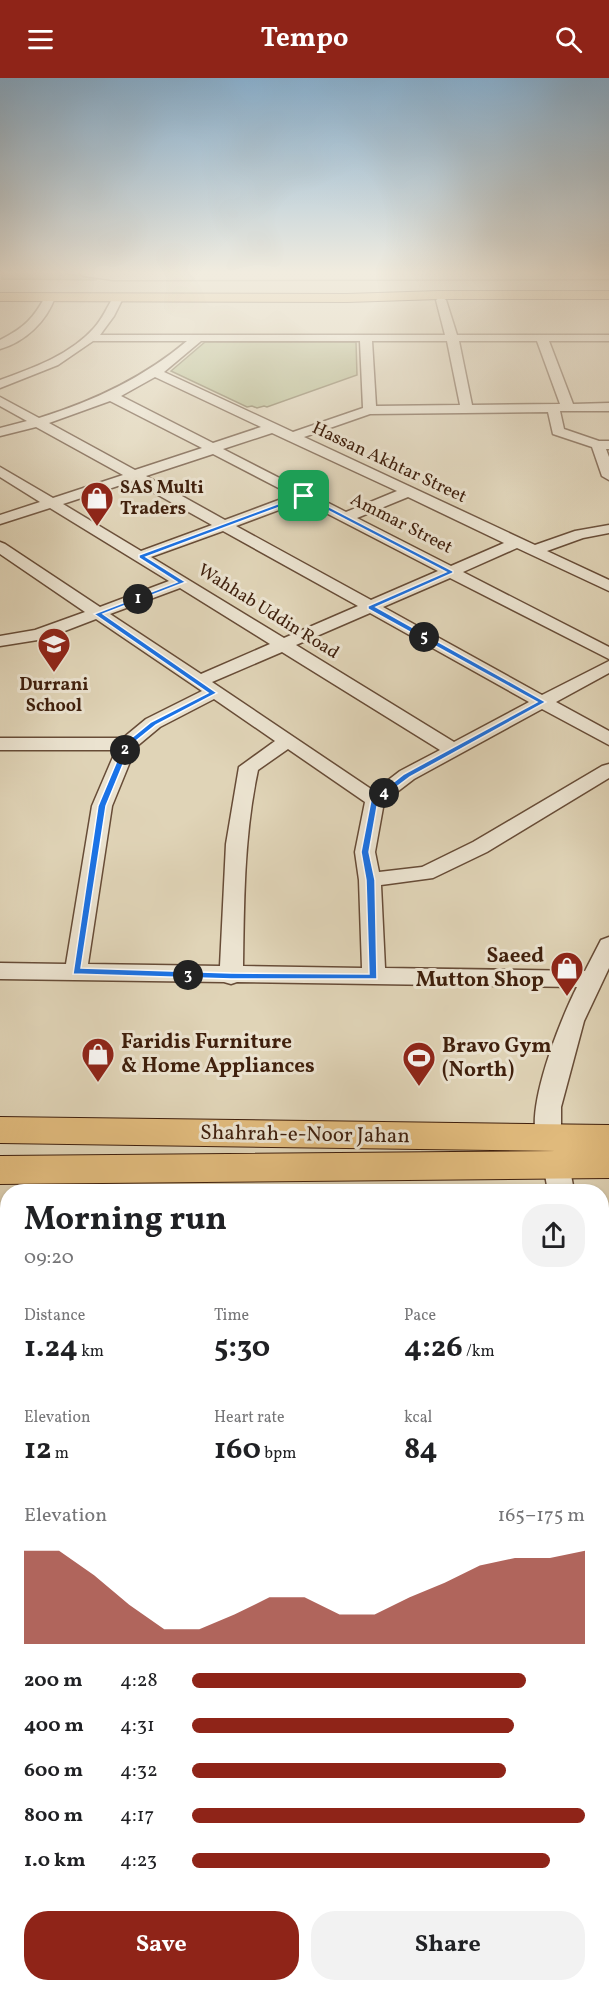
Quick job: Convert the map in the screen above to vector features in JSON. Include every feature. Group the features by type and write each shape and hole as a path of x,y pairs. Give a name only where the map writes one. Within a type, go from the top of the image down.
{"main road":[{"name":"Shahrah-e-Noor Jahan","path":"0,1130 555,1164 609,1138"},
{"name":"Shahrah-e-Noor Jahan","path":"0,1170 609,1164"}],"street":[{"path":"0,384 54,362"},
{"path":"0,432 39,423 111,396 167,362"},
{"path":"368,362 369,410"},
{"path":"457,362 467,409"},
{"path":"551,362 568,407"},
{"name":"Hassan Akhtar Street","path":"154,372 609,586"},
{"name":"Ammar Street","path":"111,396 609,654"},
{"path":"0,401 609,739"},
{"path":"292,437 369,410 609,407"},
{"path":"553,408 558,431 603,445 609,476"},
{"path":"0,520 273,428"},
{"name":"Wahhab Uddin Road","path":"0,471 454,750"},
{"path":"346,517 408,492"},
{"path":"141,556 304,496"},
{"path":"533,551 580,534 609,529"},
{"path":"76,971 102,806 128,744 153,723 206,688 285,645 516,543"},
{"path":"0,547 375,800"},
{"path":"0,640 38,635 182,582"},
{"path":"374,977 370,880 365,852 375,800 407,775 609,666"},
{"path":"231,976 234,878 241,796 249,767 286,742"},
{"path":"0,744 128,744"},
{"path":"370,880 426,873 480,847 609,770"},
{"path":"555,1164 548,1107 572,1021 609,945"},
{"path":"0,971 231,976 592,979"}],"green space":[{"path":"181,362 357,362 357,375 267,407 257,408 247,407 171,371"}],"place":[{"name":"SAS Multi Traders","path":"97,527"},
{"name":"Durrani School","path":"54,673"},
{"name":"Saeed Mutton Shop","path":"567,997"},
{"name":"Faridis Furniture & Home Appliances","path":"98,1083"},
{"name":"Bravo Gym (North)","path":"419,1087"}],"route":[{"path":"304,496 451,572 371,607 542,702 407,775 375,800 365,852 370,880 374,977 231,976 76,971 102,806 128,744 153,723 213,693 98,614 182,582 141,556 304,496"}]}
